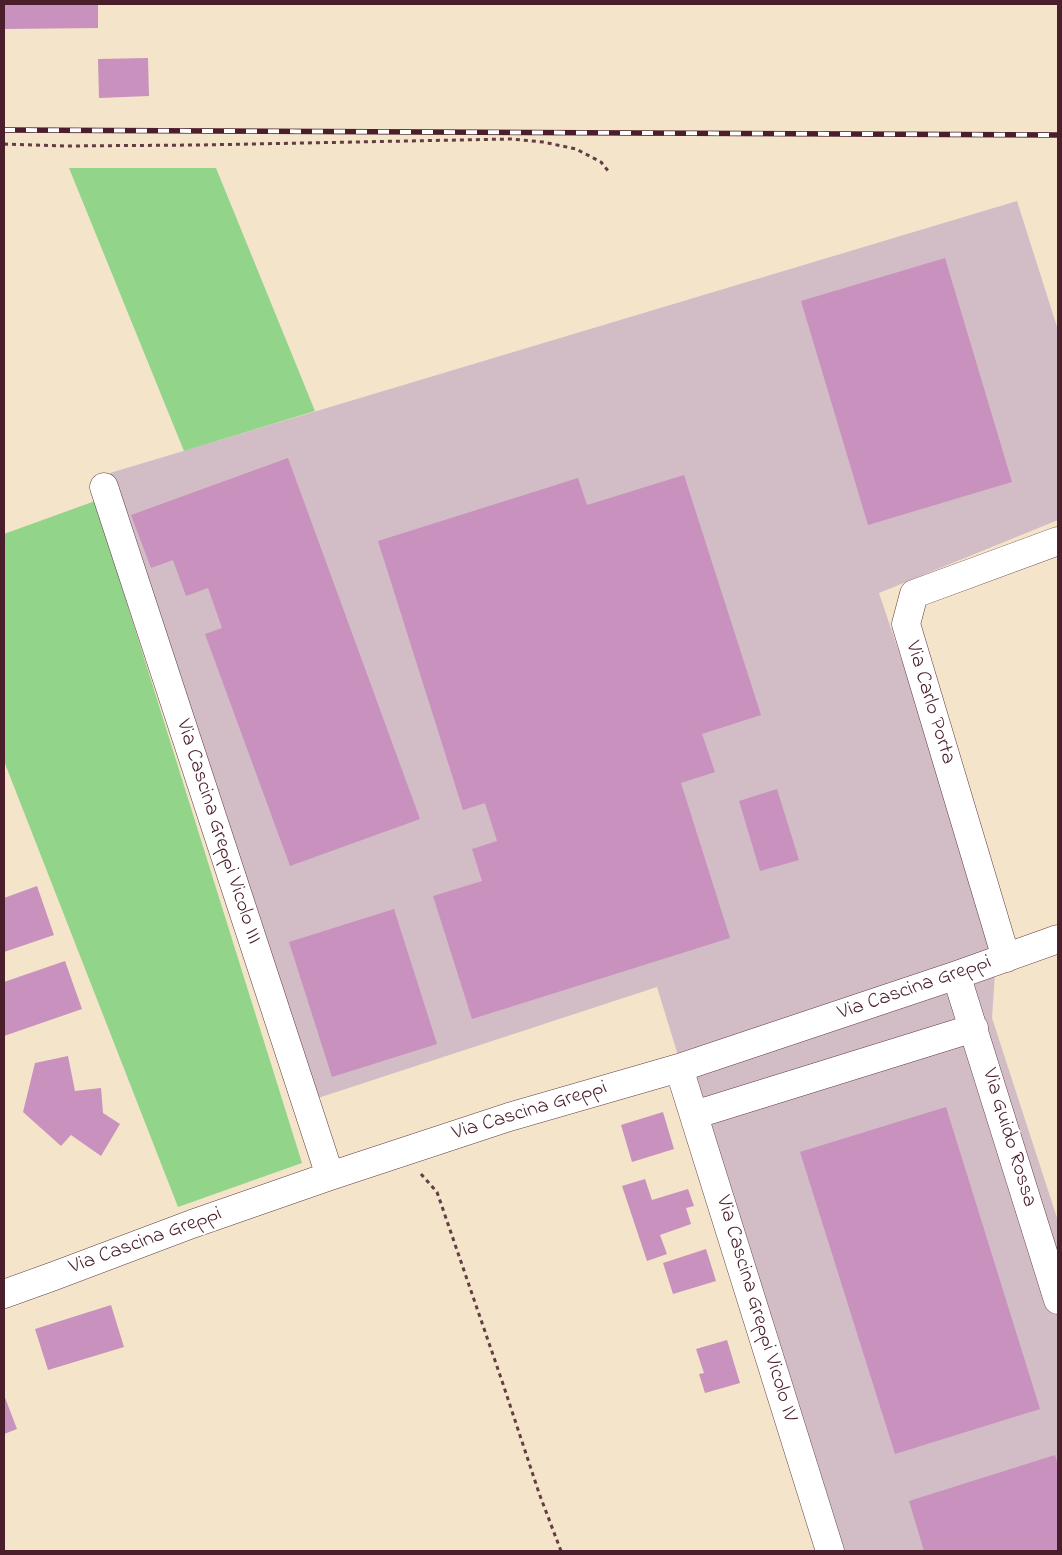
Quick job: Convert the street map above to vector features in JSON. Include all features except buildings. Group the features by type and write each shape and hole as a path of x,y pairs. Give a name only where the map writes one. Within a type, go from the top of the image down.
{"street":[{"name":"Via Cascina Greppi Vicolo III","path":"104,488 330,1176"},
{"name":"Via Carlo Porta","path":"1006,958 906,624 914,594 1058,541"},
{"name":"Via Cascina Greppi","path":"4,1294 192,1224 330,1176 509,1117 679,1068 957,975 1058,939"},
{"name":"Via Guido Rossa","path":"957,975 1058,1300"},
{"path":"694,1115 974,1028"},
{"name":"Via Cascina Greppi Vicolo IV","path":"679,1068 830,1551"}],"path":[{"path":"4,144 65,146 200,145 511,139 543,142 576,149 601,162 609,172"},
{"path":"412,1149 418,1170 437,1192 539,1493 561,1551"}],"shaded area":[{"path":"1017,201 1058,330 1058,520 879,593 997,943 992,1018 1058,1221 1058,1551 830,1551 657,987 315,1099 110,473"}],"green space":[{"path":"69,168 216,168 315,411 184,451"},
{"path":"95,501 302,1163 178,1207 4,761 4,534"}],"railway":[{"path":"4,130 1058,135"}]}
